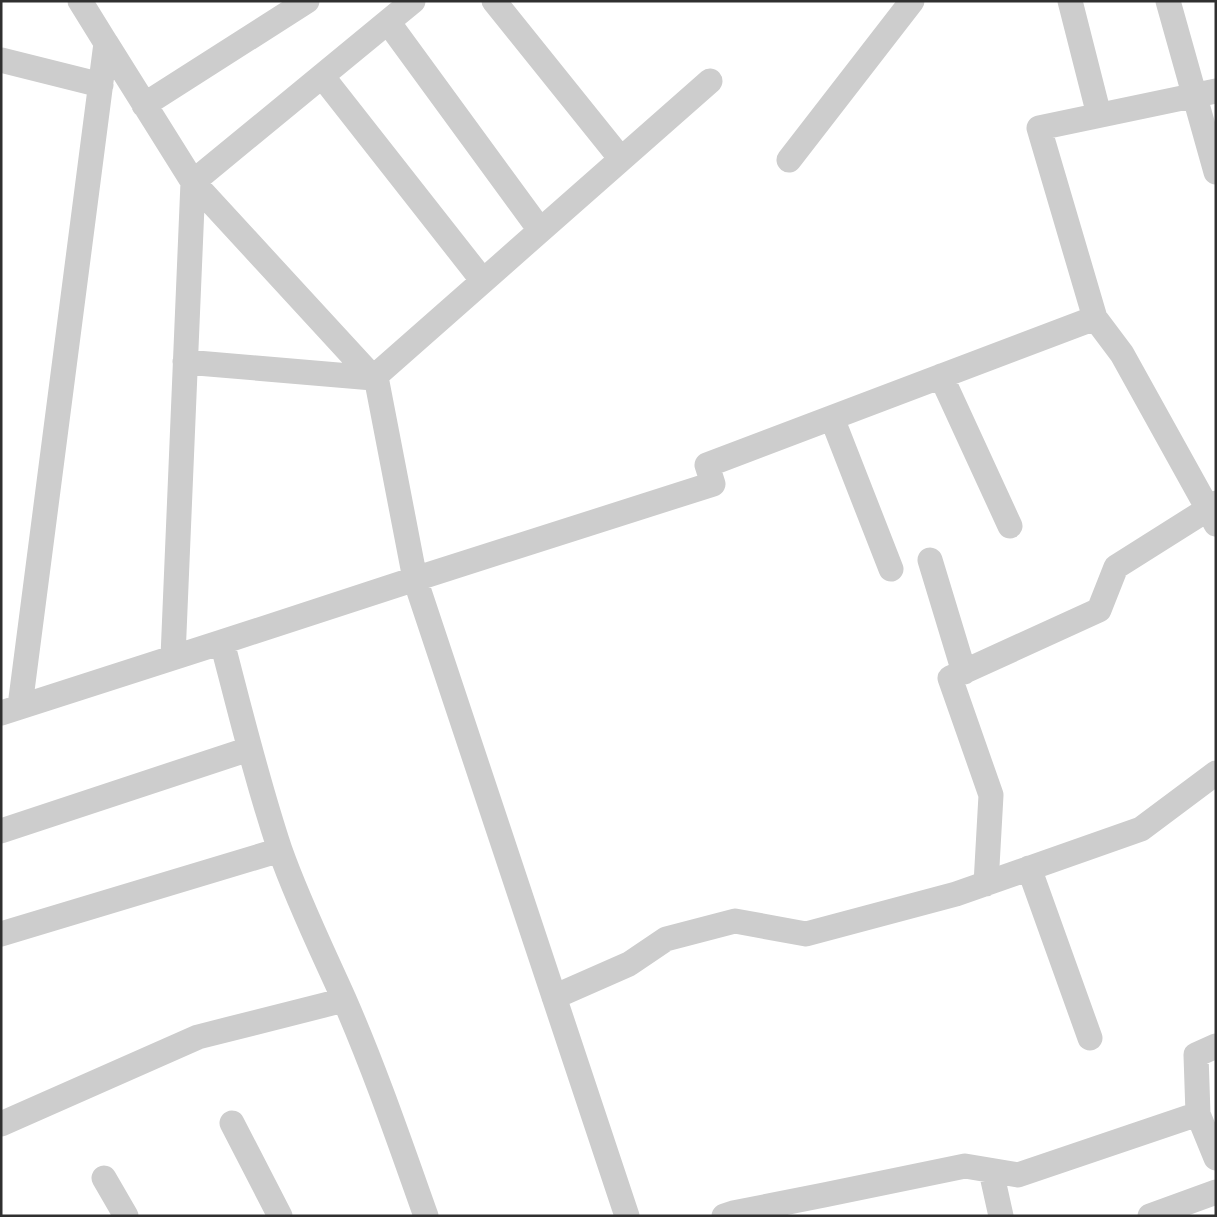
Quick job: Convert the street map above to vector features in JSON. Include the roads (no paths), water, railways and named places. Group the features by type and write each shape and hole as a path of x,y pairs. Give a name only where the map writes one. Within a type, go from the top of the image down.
{"street":[{"path":"80,1 193,182 377,382 415,578 627,1216"},
{"path":"144,105 308,1"},
{"path":"173,657 193,182 413,1"},
{"path":"494,1 622,159"},
{"path":"789,160 912,1"},
{"path":"1070,1 1099,115"},
{"path":"1168,1 1205,93 1216,172"},
{"path":"388,22 540,230"},
{"path":"106,43 11,709 713,484 707,465 1096,318"},
{"path":"1,60 101,85"},
{"path":"322,76 483,281"},
{"path":"185,362 373,378 710,81"},
{"path":"986,884 991,795 950,678 1099,610 1116,567 1213,512 1122,354 1096,318 1039,128 1205,93"},
{"path":"941,376 1010,526"},
{"path":"832,418 891,569"},
{"path":"930,560 964,672"},
{"path":"222,642 249,748 280,850 297,896 373,1070 426,1216"},
{"path":"1,831 249,748"},
{"path":"554,997 629,964 666,939 735,920 806,934 956,894 986,884 1142,829 1216,773"},
{"path":"1,934 280,850"},
{"path":"1029,868 1090,1038"},
{"path":"1,1124 198,1037 344,1000"},
{"path":"1216,1046 1196,1055 1198,1114 1216,1158"},
{"path":"724,1216 965,1166 1018,1175 1198,1114"},
{"path":"232,1123 280,1216"},
{"path":"992,1170 1001,1216"},
{"path":"104,1178 126,1216"},
{"path":"1150,1216 1216,1192"}]}
